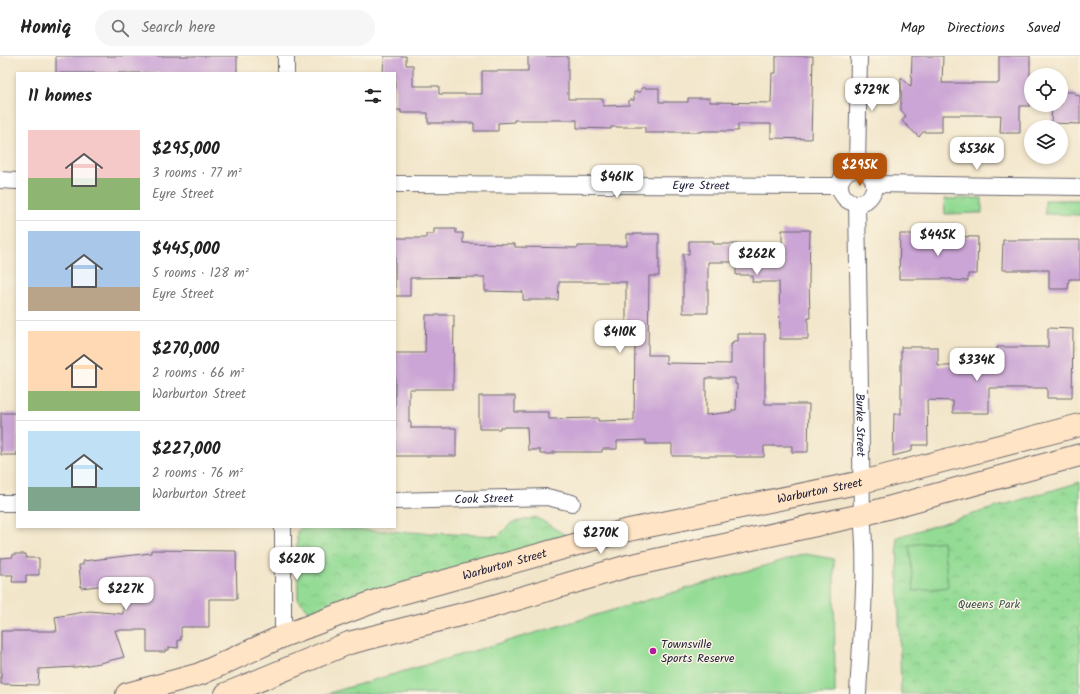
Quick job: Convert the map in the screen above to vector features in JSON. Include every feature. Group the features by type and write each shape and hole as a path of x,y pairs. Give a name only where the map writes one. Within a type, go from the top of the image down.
{"main road":[{"name":"Warburton Street","path":"127,694 200,674 283,636 381,599 624,531 862,482 1080,426"},
{"path":"226,694 350,642 487,608 628,566 862,514 1080,455"}],"street":[{"path":"286,56 286,72"},
{"path":"857,168 859,56"},
{"path":"857,168 867,171 873,179 874,184 874,190 868,200 857,203 847,200 840,191 843,176 852,169 857,168"},
{"path":"0,180 16,181"},
{"name":"Eyre Street","path":"396,184 840,186"},
{"path":"874,184 1080,187"},
{"name":"Burke Street","path":"857,203 862,514 865,574 858,694"},
{"name":"Cook Street","path":"396,501 547,497 572,503"},
{"path":"0,502 16,503"},
{"path":"283,528 283,636"}],"green space":[{"path":"982,198 982,213 945,214 944,199"},
{"path":"1045,200 1080,200 1080,215 1045,214"},
{"name":"Queens Park","path":"1080,482 1080,694 901,694 897,537"},
{"path":"536,517 570,538 313,615 298,599 297,532 300,528 340,528 498,536 511,523"},
{"path":"943,541 948,587 914,591 909,545"},
{"name":"Townsville Sports Reserve","path":"805,554 834,559 835,694 326,694"}],"building":[{"path":"56,56 237,56 237,72 56,72"},
{"path":"384,56 406,56 406,65 413,65 413,86 439,86 439,94 482,94 482,71 528,71 528,56 568,56 568,99 603,99 603,106 629,105 629,100 634,100 634,92 641,92 641,88 659,88 659,102 688,102 688,98 710,98 710,102 771,103 772,73 776,73 776,56 813,56 811,139 771,138 771,124 738,124 738,131 645,133 645,127 611,127 611,129 577,128 577,120 514,120 514,122 498,123 498,131 474,131 474,123 428,123 428,113 401,113 401,110 396,110 396,72 383,72"},
{"path":"912,56 943,56 942,83 999,83 999,56 1030,56 1030,68 1024,68 1024,106 1020,106 1020,133 1000,133 1001,115 942,115 942,132 923,132 919,137 902,121 906,116 901,110 901,77 911,87"},
{"path":"1068,92 1075,92 1075,95 1080,96 1080,124 1068,124 1068,120 1051,120 1052,112 1068,112"},
{"path":"434,229 456,229 456,233 463,233 463,243 515,244 515,247 578,248 578,246 627,246 627,234 659,234 659,276 649,276 648,355 666,355 666,363 731,364 731,344 733,344 733,341 738,341 738,334 765,334 765,404 809,404 808,452 792,452 792,446 764,446 764,457 672,456 672,444 646,444 646,440 617,441 617,449 602,449 602,452 553,452 553,454 540,454 540,450 528,450 527,427 479,429 479,396 515,396 515,412 549,412 549,419 598,418 598,421 634,420 635,342 626,342 626,282 559,282 558,300 523,300 523,292 485,291 485,277 410,278 410,296 396,296 396,238 426,238 426,234 434,234","holes":["706,378 735,378 735,384 737,384 736,410 732,410 732,412 706,415"]},
{"path":"782,230 810,230 810,318 808,318 808,339 780,339 779,282 752,282 753,276 736,275 736,262 708,262 708,313 683,313 683,254 689,254 689,241 713,241 713,244 751,244 751,248 782,249"},
{"path":"900,234 933,234 933,236 978,237 977,274 968,274 968,281 952,279 899,279"},
{"path":"1003,240 1080,240 1080,279 1069,279 1068,289 1049,289 1049,270 1002,270"},
{"path":"426,315 454,315 453,389 409,389 409,422 411,422 411,428 456,428 456,456 396,456 396,353 425,353"},
{"path":"1048,328 1073,329 1072,398 1047,398 1047,388 989,388 989,413 953,413 953,401 927,400 928,445 912,445 912,451 893,456 894,414 901,414 901,347 938,347 938,366 997,366 997,347 1048,347"},
{"path":"1,413 16,413 16,455 1,455"},
{"path":"151,550 236,551 237,599 209,599 209,627 181,627 181,640 178,640 178,648 169,647 169,650 165,650 165,652 147,652 147,630 115,630 124,657 76,667 39,669 38,685 1,684 1,631 57,631 55,617 90,611 123,614 124,583 81,588 79,565 83,565 83,561 151,553"},
{"path":"13,554 26,554 26,558 39,558 39,575 26,575 26,582 12,582 13,575 0,575 0,558 13,557"}],"place":[{"name":"Townsville Sports Reserve","path":"653,651"}]}
